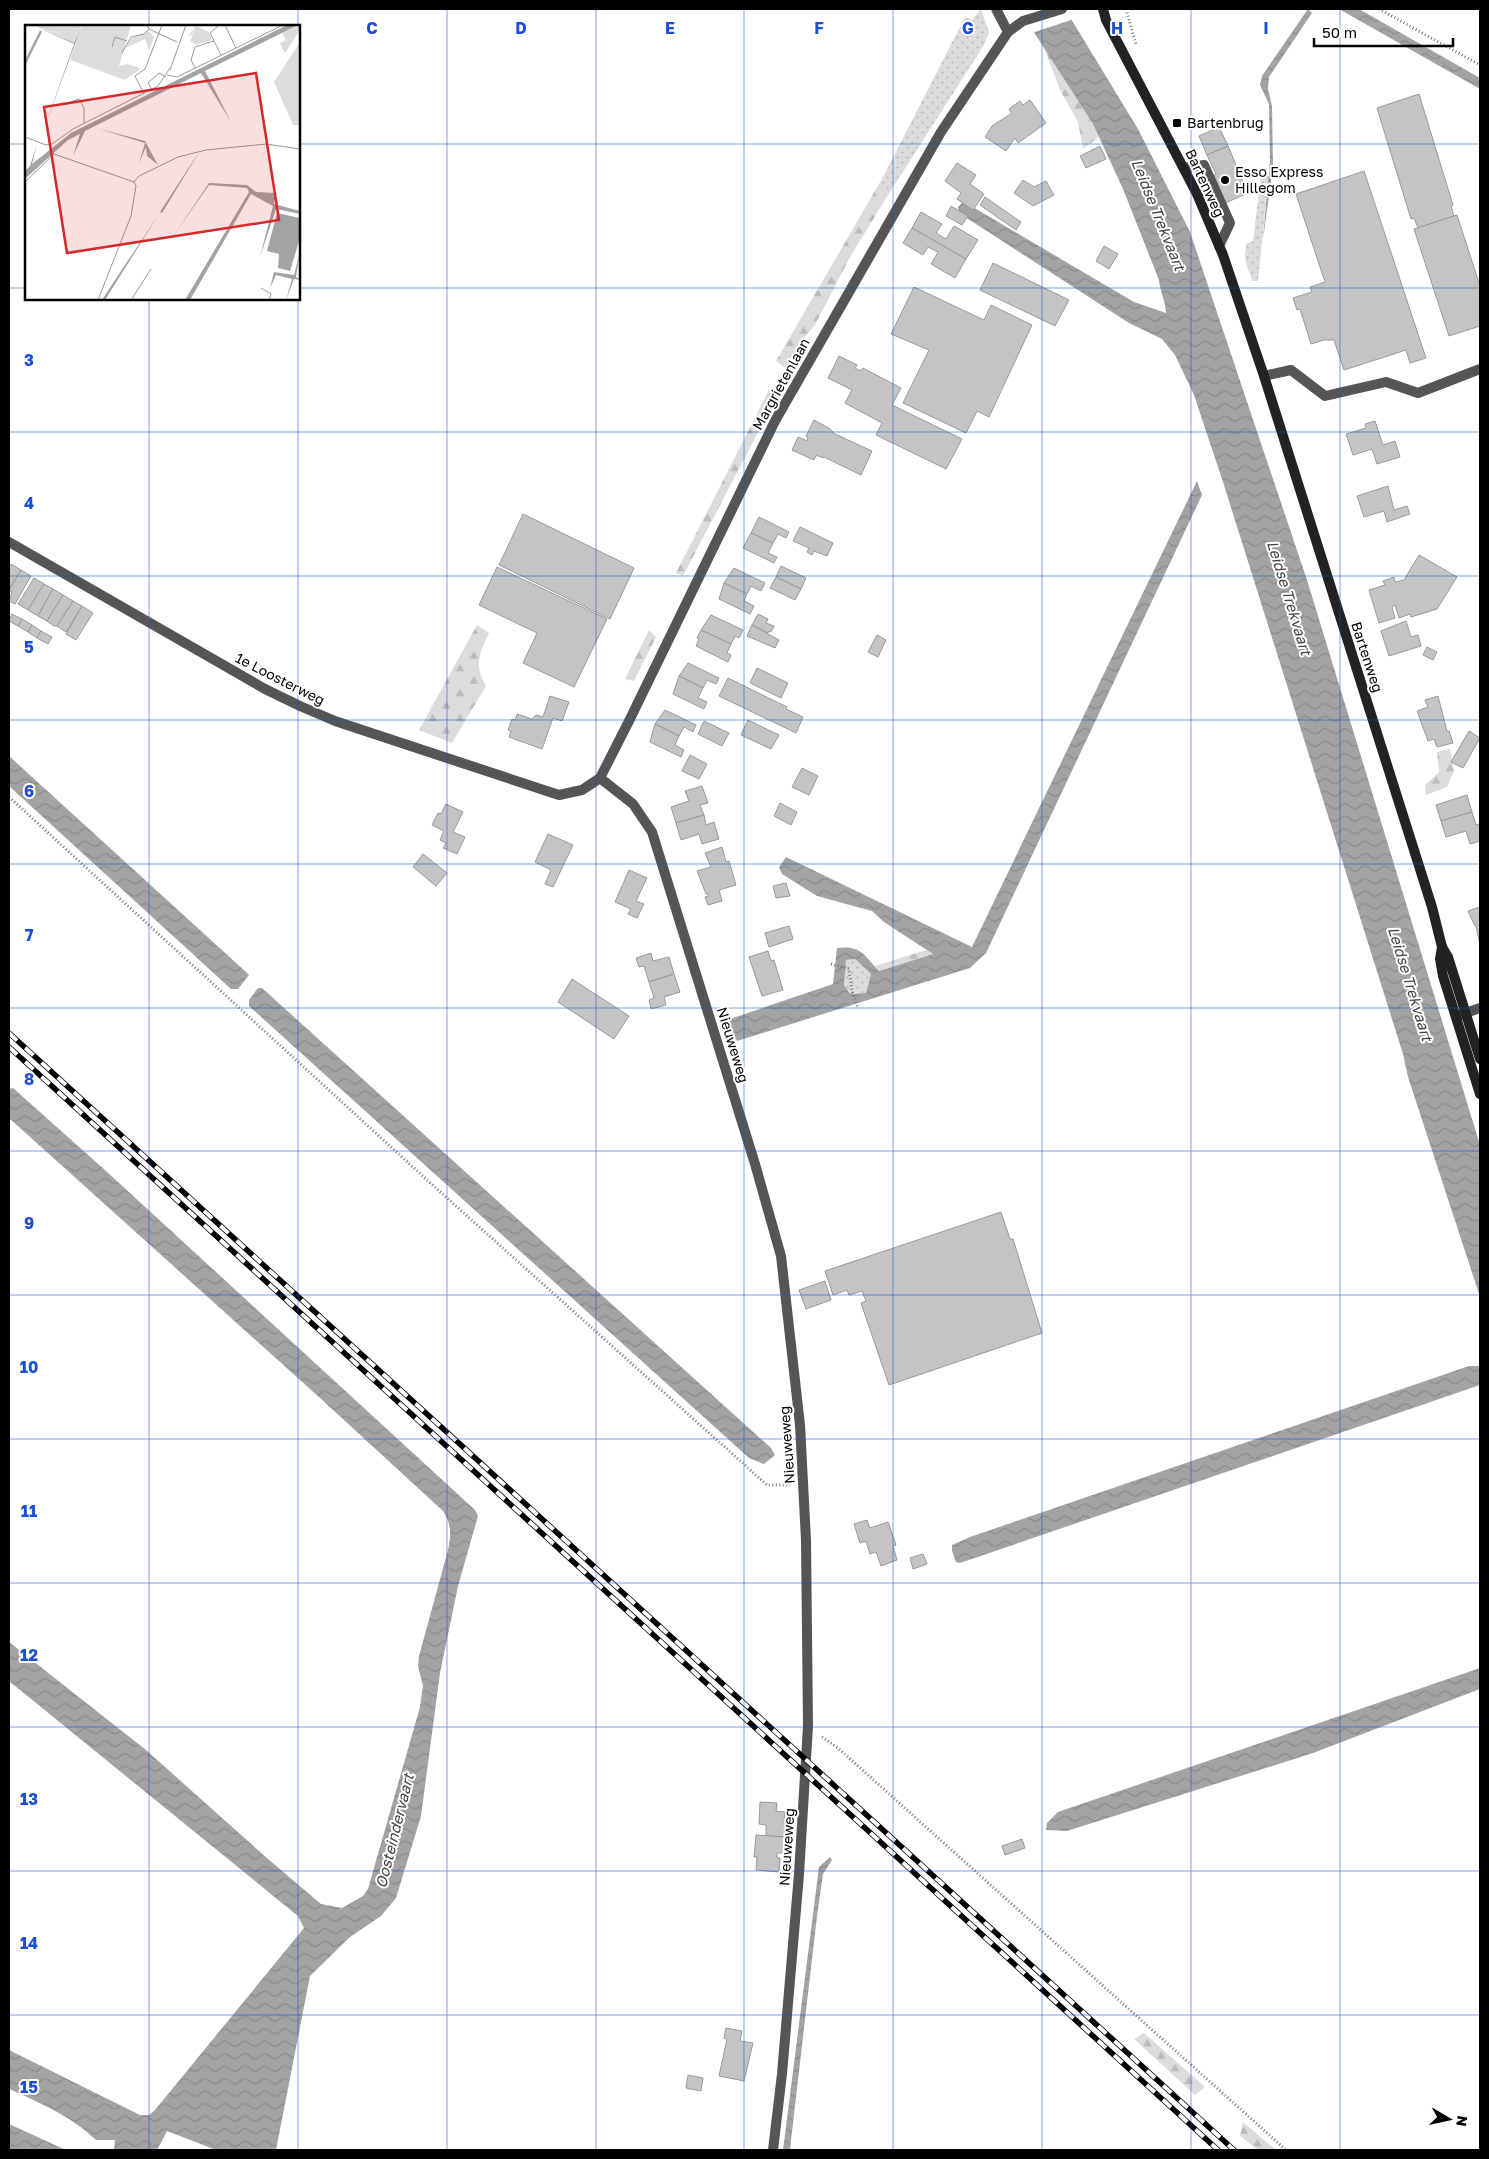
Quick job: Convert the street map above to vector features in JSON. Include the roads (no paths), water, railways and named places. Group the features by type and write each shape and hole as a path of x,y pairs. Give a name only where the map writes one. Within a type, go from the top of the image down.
{"main road":[{"name":"Bartenweg","path":"1103,9 1106,20 1184,168 1219,246 1264,376 1429,898 1442,947 1441,966 1461,1015"},
{"path":"1461,1015 1480,1059"},
{"path":"1461,1015 1480,1094"}],"street":[{"path":"996,9 1008,32"},
{"name":"Margrietenlaan","path":"600,778 775,421 941,132 1008,32 1023,21 1062,9"},
{"path":"1184,168 1204,165 1230,223 1219,246"},
{"path":"1264,376 1291,370 1325,396 1386,382 1418,393 1480,369"},
{"name":"1e Loosterweg","path":"9,542 265,689 335,721 559,795 582,790 600,778"},
{"name":"Nieuweweg","path":"600,778 633,804 652,832 755,1164 781,1256 793,1355 804,1485 808,1726 799,1874 782,2074 773,2150"},
{"path":"1461,1015 1480,1008"}],"water":[{"name":"Leidse Trekvaart","path":"1019,9 1065,9 1138,129 1190,232 1307,580 1480,1145 1480,1297 1408,1077 1403,1054 1223,482 1194,395 1175,355 1162,339 1129,323 959,213 958,207 962,203 966,203 1134,302 1166,313 1159,280 1123,189 1093,124"},
{"path":"1308,9 1312,13 1269,77 1268,89 1272,106 1273,167 1263,239 1270,161 1269,104 1260,85 1262,76"},
{"path":"1339,9 1359,9 1480,78 1480,89"},
{"path":"1197,481 1202,495 986,953 970,968 737,1041 727,1020 833,984 837,948 852,948 861,952 879,971 933,954 884,922 872,911 817,896 782,874 779,867 786,857 972,947","holes":["855,959 871,974 866,993 850,994 844,985 846,960"]},
{"path":"9,756 249,975 238,989 231,989 9,786"},
{"path":"258,988 262,988 771,1448 775,1455 764,1464 749,1458 249,1006 249,1000"},
{"name":"Oosteindervaart","path":"13,1088 475,1510 478,1516 458,1586 440,1673 421,1816 396,1898 381,1916 350,1937 310,1976 276,2150 216,2150 167,2131 157,2150 114,2150 115,2140 96,2140 66,2117 9,2089 9,2050 140,2115 149,2115 304,1928 298,1916 9,1681 9,1642 146,1750 321,1904 342,1908 363,1896 368,1889 420,1707 423,1686 418,1666 419,1656 448,1550 449,1526 443,1511 9,1118 9,1089"},
{"path":"1469,1366 1480,1366 1480,1385 960,1563 956,1562 952,1545 970,1537"},
{"path":"1480,1668 1480,1689 1313,1753 1067,1831 1046,1830 1047,1823 1058,1812"},
{"path":"830,1857 832,1860 823,1874 817,1916 790,2149 783,2150 819,1867"},
{"path":"9,2124 66,2150 9,2150"}],"railway":[{"path":"9,1033 1234,2150"},
{"path":"9,1047 1218,2150"}],"place":[{"name":"Bartenbrug","path":"1177,123"},
{"name":"Esso Express Hillegom","path":"1225,180"}]}
